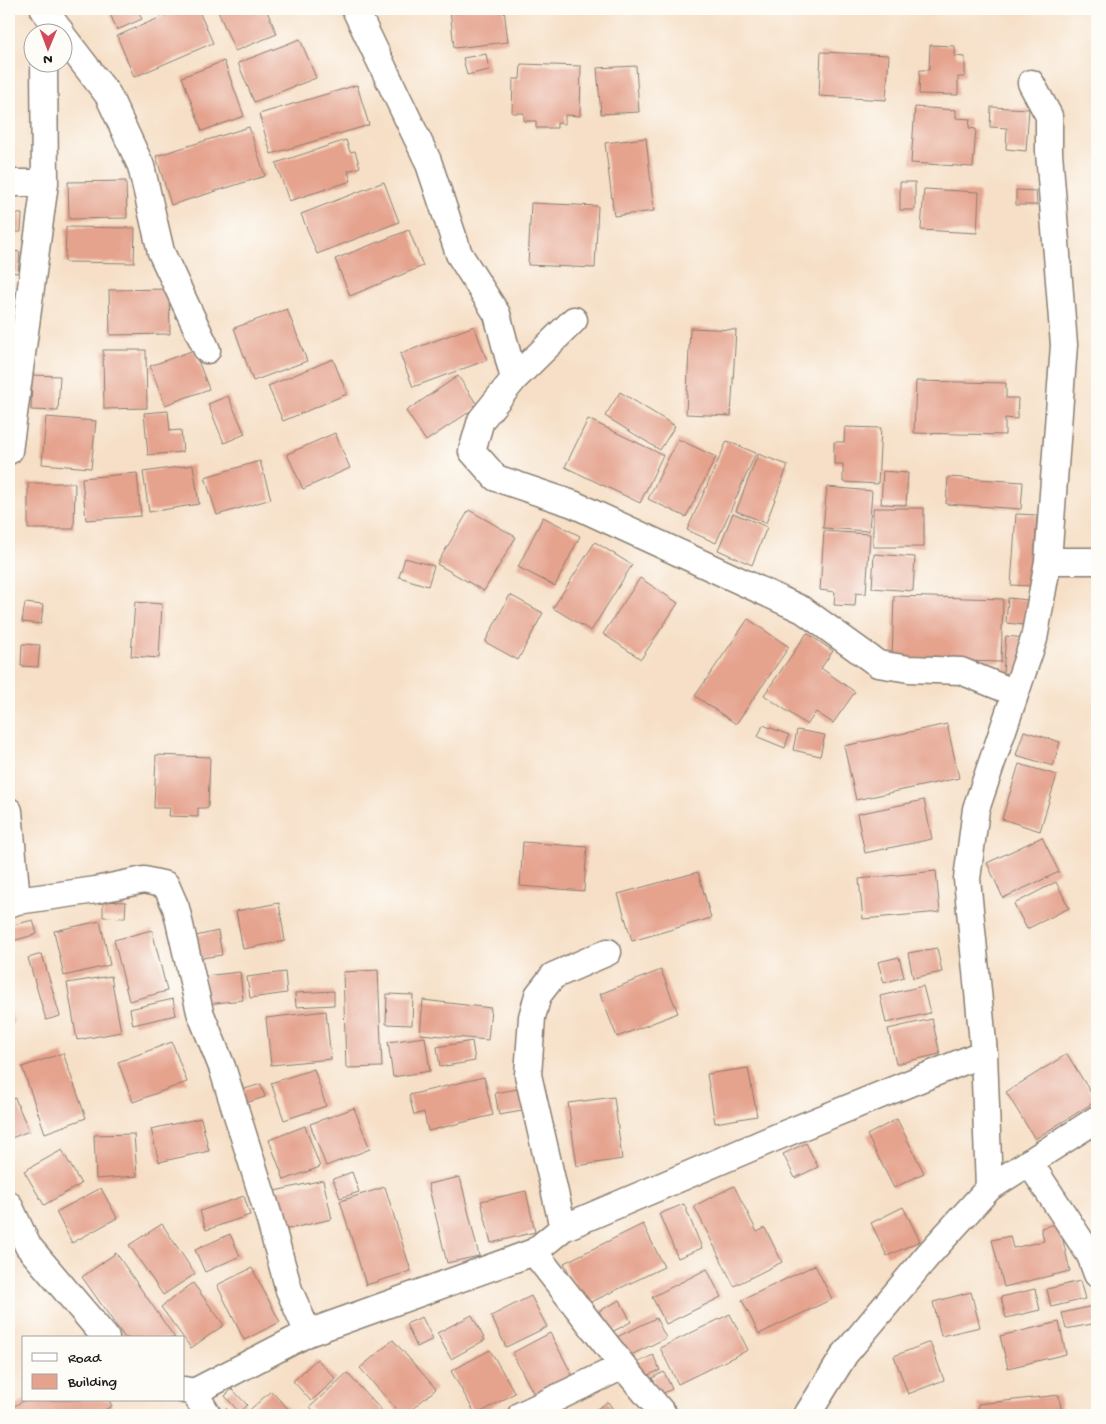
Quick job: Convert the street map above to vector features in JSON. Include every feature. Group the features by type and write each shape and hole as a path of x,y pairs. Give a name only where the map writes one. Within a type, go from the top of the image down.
{"street":[{"path":"356,9 428,161 459,254 496,314 514,379"},
{"path":"72,47 108,96 141,166 161,252 207,350"},
{"path":"9,452 45,183 44,72"},
{"path":"989,1188 984,1053 967,879 976,809 1034,638 1048,561 1064,345 1049,152 1049,116 1031,83"},
{"path":"9,183 45,183"},
{"path":"574,320 514,379 481,420 472,451 496,478 573,504 803,610 878,664 909,669 961,671 1015,693"},
{"path":"1048,561 1097,561"},
{"path":"9,811 13,903 96,890 144,880 166,885 176,908 200,1012 222,1067 269,1217 289,1290 308,1333"},
{"path":"564,1228 528,1075 532,1017 538,994 553,976 608,952"},
{"path":"208,1415 189,1391 308,1333 534,1252 564,1228 772,1139 984,1053"},
{"path":"807,1415 845,1354 928,1255 989,1188 1097,1119"},
{"path":"1029,1162 1090,1256 1097,1274"},
{"path":"9,1206 28,1246 104,1336"},
{"path":"534,1252 622,1366 664,1415"},
{"path":"521,1415 622,1366"}],"building":[{"path":"108,9 137,9 142,19 117,30"},
{"path":"180,9 198,9 213,43 134,77 117,36"},
{"path":"217,9 266,9 277,34 235,51"},
{"path":"450,9 504,9 508,42 454,48"},
{"path":"300,39 316,78 254,102 238,63"},
{"path":"930,45 955,46 955,56 965,57 965,77 958,77 958,95 919,94 920,70 929,70"},
{"path":"821,52 889,55 886,100 819,96"},
{"path":"486,54 489,70 467,75 463,58"},
{"path":"224,61 244,116 202,131 182,77"},
{"path":"521,64 581,66 580,116 565,115 565,124 557,123 557,128 536,128 536,121 524,121 524,113 512,113 513,79 520,79"},
{"path":"636,66 639,112 601,114 597,68"},
{"path":"357,85 369,125 271,154 259,114"},
{"path":"915,107 956,110 956,118 970,119 969,128 976,129 973,167 911,163"},
{"path":"991,107 1029,109 1026,151 1006,149 1007,128 990,127"},
{"path":"249,127 265,176 171,205 156,156"},
{"path":"646,138 654,211 614,216 605,143"},
{"path":"346,140 350,152 355,151 360,167 348,171 351,181 289,201 276,163"},
{"path":"126,181 127,218 69,219 68,182"},
{"path":"384,182 399,222 317,254 301,214"},
{"path":"900,182 915,182 915,210 900,210"},
{"path":"924,189 979,192 977,233 921,230"},
{"path":"1016,190 1036,191 1037,205 1016,205"},
{"path":"531,203 598,206 595,268 528,265"},
{"path":"9,213 22,214 21,232 15,232 13,251 20,252 18,273 9,272"},
{"path":"66,227 135,228 134,263 65,262"},
{"path":"409,230 423,266 350,296 335,259"},
{"path":"169,289 170,334 110,335 109,290"},
{"path":"287,309 307,361 253,381 234,328"},
{"path":"474,326 487,360 413,387 400,354"},
{"path":"690,328 736,330 731,416 686,414"},
{"path":"103,350 146,350 147,408 104,409"},
{"path":"194,350 209,389 165,405 150,366"},
{"path":"333,359 347,394 283,421 268,386"},
{"path":"32,375 60,376 58,411 31,410"},
{"path":"458,376 478,406 426,441 406,411"},
{"path":"916,381 1006,383 1006,398 1018,398 1017,419 1005,418 1005,435 914,433"},
{"path":"620,392 675,426 660,450 605,416"},
{"path":"228,396 245,434 224,443 208,404"},
{"path":"168,411 170,431 181,430 183,452 148,455 144,413"},
{"path":"46,417 96,421 91,468 42,464"},
{"path":"588,419 663,455 640,503 565,467"},
{"path":"845,427 881,428 878,484 843,482 843,464 834,464 834,442 844,442"},
{"path":"335,433 350,468 303,489 287,454"},
{"path":"678,439 716,457 686,517 648,499"},
{"path":"727,441 756,453 716,543 687,530"},
{"path":"758,454 788,465 766,523 736,511"},
{"path":"260,461 271,499 217,515 205,477"},
{"path":"193,465 199,504 149,512 143,472"},
{"path":"883,471 908,473 906,505 881,504"},
{"path":"137,473 141,516 86,520 82,478"},
{"path":"948,477 1023,482 1021,509 946,504"},
{"path":"28,483 75,483 74,529 28,529"},
{"path":"827,487 872,491 869,531 823,528"},
{"path":"873,508 924,508 924,547 873,547"},
{"path":"469,510 516,537 484,591 437,564"},
{"path":"733,513 767,527 752,565 718,550"},
{"path":"1016,514 1037,515 1033,586 1011,585"},
{"path":"543,517 580,536 555,586 518,567"},
{"path":"824,531 870,534 866,594 856,593 855,606 834,605 835,592 820,590"},
{"path":"595,542 632,565 591,631 553,608"},
{"path":"874,554 915,557 913,591 872,588"},
{"path":"405,558 434,566 428,586 399,577"},
{"path":"640,578 678,603 641,659 603,634"},
{"path":"510,595 543,613 518,660 485,642"},
{"path":"894,596 1003,599 1001,662 892,659"},
{"path":"1008,598 1028,600 1026,625 1006,623"},
{"path":"135,602 162,604 159,658 131,656"},
{"path":"25,603 43,605 41,624 22,622"},
{"path":"748,619 789,647 736,724 695,696"},
{"path":"807,633 833,651 821,668 855,692 833,723 816,712 807,725 764,695"},
{"path":"1006,636 1024,638 1021,674 1003,673"},
{"path":"22,644 40,645 38,667 21,666"},
{"path":"947,724 959,778 856,800 844,746"},
{"path":"763,725 789,735 785,748 758,737"},
{"path":"797,730 825,735 820,756 793,750"},
{"path":"1024,731 1060,742 1053,766 1016,755"},
{"path":"156,755 210,757 208,808 198,808 198,817 169,816 170,808 154,808"},
{"path":"1019,764 1057,775 1040,831 1002,819"},
{"path":"924,800 932,839 865,853 857,814"},
{"path":"1042,837 1059,872 1003,898 987,863"},
{"path":"523,842 587,847 584,891 520,886"},
{"path":"936,871 940,912 863,919 859,879"},
{"path":"698,872 711,918 632,941 618,894"},
{"path":"1056,882 1069,908 1027,929 1014,904"},
{"path":"103,901 126,902 125,918 103,917"},
{"path":"279,903 285,941 243,949 236,911"},
{"path":"33,920 37,934 9,942 9,926"},
{"path":"100,921 110,965 64,976 54,931"},
{"path":"152,930 167,991 129,1001 114,940"},
{"path":"218,931 222,955 195,959 191,937"},
{"path":"937,948 942,972 913,978 908,953"},
{"path":"42,954 60,1016 46,1020 28,958"},
{"path":"899,957 904,977 884,983 878,962"},
{"path":"378,970 382,1067 346,1068 343,972"},
{"path":"661,970 678,1013 617,1037 600,994"},
{"path":"240,972 243,1000 207,1004 204,976"},
{"path":"285,972 287,993 250,998 247,977"},
{"path":"111,976 121,1032 77,1040 67,983"},
{"path":"923,986 930,1013 886,1023 880,996"},
{"path":"334,991 334,1005 296,1007 295,993"},
{"path":"387,994 413,995 412,1025 386,1024"},
{"path":"173,999 176,1015 133,1025 130,1009"},
{"path":"423,1000 491,1008 488,1040 420,1034"},
{"path":"9,1006 14,1022 9,1024"},
{"path":"326,1011 331,1059 271,1065 266,1018"},
{"path":"932,1019 940,1054 896,1064 888,1029"},
{"path":"425,1037 430,1071 393,1077 388,1042"},
{"path":"472,1041 475,1061 440,1067 437,1047"},
{"path":"172,1042 187,1082 133,1102 118,1062"},
{"path":"63,1053 86,1118 45,1133 22,1067"},
{"path":"1067,1054 1096,1101 1035,1139 1006,1092"},
{"path":"748,1068 757,1116 715,1123 707,1074"},
{"path":"314,1069 326,1106 284,1120 271,1083"},
{"path":"484,1077 493,1115 428,1131 424,1112 414,1115 409,1095"},
{"path":"261,1084 265,1097 242,1104 238,1091"},
{"path":"524,1088 528,1110 499,1115 495,1093"},
{"path":"614,1097 622,1159 577,1166 568,1103"},
{"path":"15,1098 29,1131 9,1139 9,1101"},
{"path":"354,1108 370,1149 326,1166 310,1124"},
{"path":"201,1118 209,1151 159,1162 151,1129"},
{"path":"897,1119 924,1173 894,1188 867,1135"},
{"path":"305,1126 320,1167 284,1180 269,1140"},
{"path":"134,1134 137,1176 96,1179 94,1135"},
{"path":"806,1143 818,1167 795,1178 783,1154"},
{"path":"62,1150 81,1184 44,1205 24,1171"},
{"path":"352,1172 359,1192 340,1198 333,1179"},
{"path":"460,1177 479,1256 447,1263 428,1184"},
{"path":"323,1180 332,1219 284,1230 275,1191"},
{"path":"734,1186 757,1232 765,1228 782,1262 734,1286 694,1206"},
{"path":"385,1187 411,1271 366,1285 340,1201"},
{"path":"101,1188 117,1218 72,1243 56,1212"},
{"path":"526,1191 535,1232 491,1243 481,1201"},
{"path":"244,1196 250,1215 206,1230 200,1211"},
{"path":"684,1204 702,1248 678,1258 659,1214"},
{"path":"903,1207 920,1241 887,1256 871,1223"},
{"path":"1059,1223 1070,1271 1004,1287 992,1240 1010,1236 1013,1248 1044,1241 1041,1228"},
{"path":"162,1224 195,1274 163,1295 129,1245"},
{"path":"643,1224 664,1267 585,1305 564,1263"},
{"path":"230,1234 240,1256 205,1272 195,1250"},
{"path":"116,1253 174,1336 124,1336 82,1277"},
{"path":"815,1265 832,1299 759,1334 742,1300"},
{"path":"252,1268 280,1322 244,1340 217,1285"},
{"path":"707,1269 721,1297 666,1324 652,1297"},
{"path":"1080,1281 1085,1299 1051,1307 1047,1289"},
{"path":"193,1283 224,1325 191,1348 185,1340 185,1336 182,1336 161,1307"},
{"path":"1035,1289 1040,1310 1006,1318 1001,1297"},
{"path":"971,1292 980,1327 941,1336 933,1302"},
{"path":"531,1296 547,1327 506,1347 491,1316"},
{"path":"620,1300 631,1322 610,1333 599,1311"},
{"path":"1093,1306 1097,1323 1066,1329 1062,1313"},
{"path":"730,1314 748,1350 678,1384 660,1348"},
{"path":"472,1315 485,1340 451,1359 437,1333"},
{"path":"422,1317 433,1339 417,1347 406,1324"},
{"path":"656,1318 666,1338 625,1358 615,1338"},
{"path":"1059,1322 1066,1354 1008,1368 1000,1336"},
{"path":"550,1333 574,1378 536,1398 512,1353"},
{"path":"393,1340 436,1389 405,1415 401,1415 360,1368"},
{"path":"930,1342 944,1380 908,1394 894,1356"},
{"path":"490,1350 515,1393 476,1415 451,1371"},
{"path":"653,1355 660,1370 642,1378 635,1364"},
{"path":"317,1359 336,1379 311,1401 293,1381"},
{"path":"664,1372 672,1389 660,1395 652,1378"},
{"path":"347,1373 386,1415 318,1415 310,1407"},
{"path":"232,1389 247,1405 239,1412 225,1396"},
{"path":"271,1391 294,1415 244,1415"},
{"path":"1059,1395 1062,1415 980,1415 978,1404"},
{"path":"22,1402 110,1402 112,1406 95,1415 15,1415 11,1408"},
{"path":"608,1402 617,1415 587,1415"},
{"path":"226,1408 233,1415 218,1415"}]}
